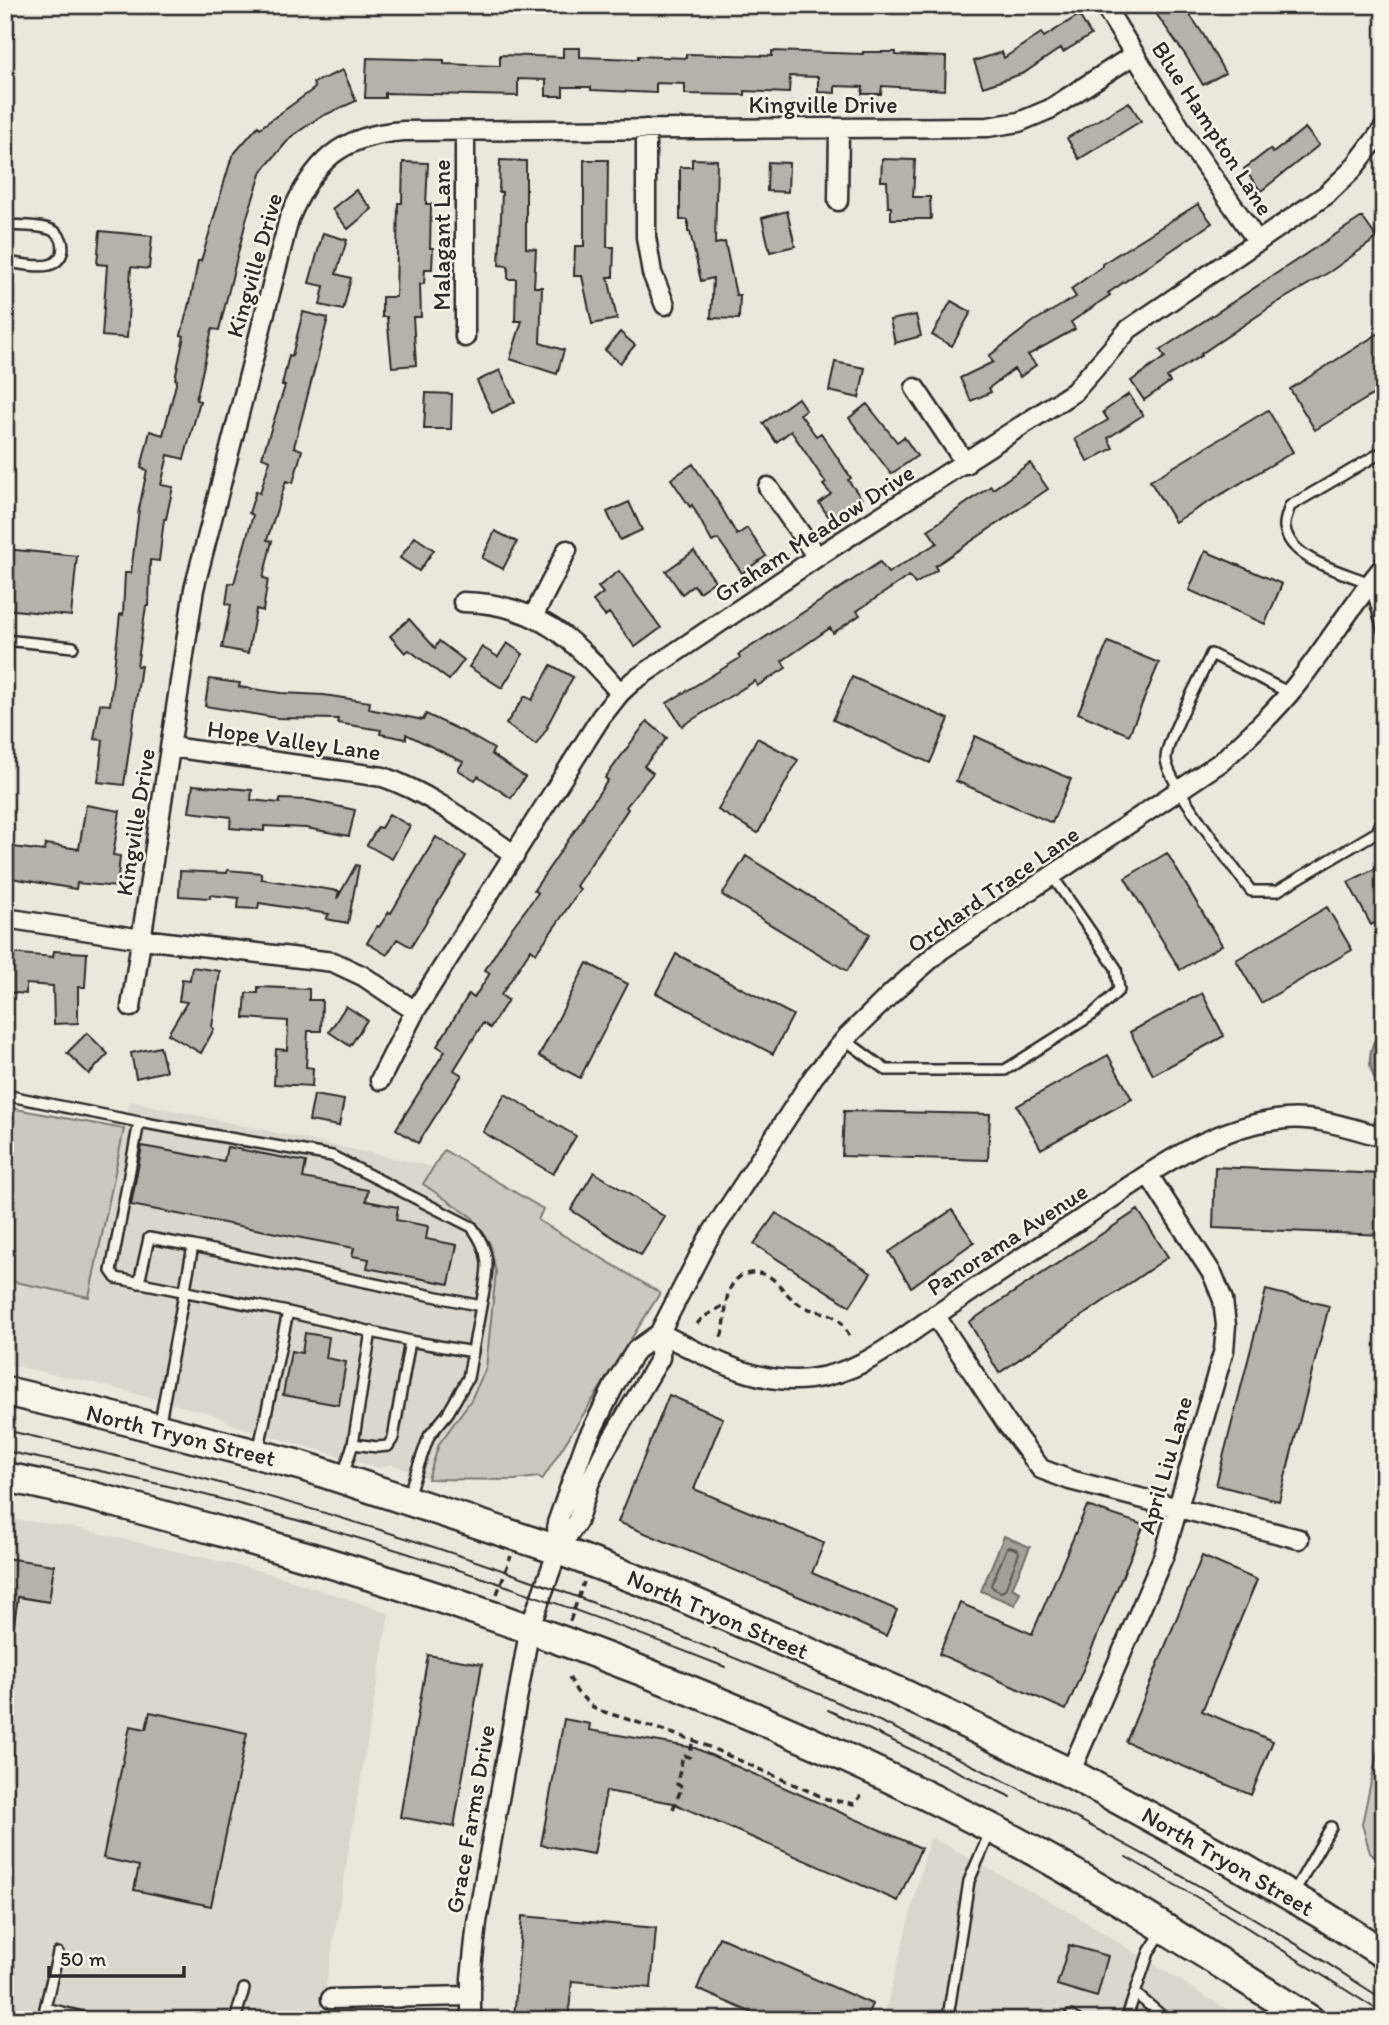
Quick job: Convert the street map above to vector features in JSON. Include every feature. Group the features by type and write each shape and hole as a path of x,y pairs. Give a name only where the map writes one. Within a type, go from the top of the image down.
{"main road":[{"name":"North Tryon Street","path":"5,1391 258,1454 342,1479 558,1550 673,1593 897,1691 1070,1773 1292,1896 1384,1954"},
{"path":"5,1477 148,1510 314,1558 530,1628 643,1670 803,1739 992,1829 1087,1881 1303,2018"}],"street":[{"name":"Blue Hampton Lane","path":"1104,5 1192,147 1258,242"},
{"name":"Kingville Drive","path":"131,1007 194,589 289,219 299,194 320,164 349,143 369,135 404,131 988,127 1019,122 1050,109 1135,54"},
{"name":"Graham Meadow Drive","path":"380,1080 415,1012 601,716 620,693 817,558 1073,392 1129,329 1326,195 1352,170 1384,128"},
{"path":"646,129 646,237 653,273 666,305"},
{"path":"838,201 839,129"},
{"name":"Malagant Lane","path":"465,132 465,337"},
{"path":"915,388 965,464"},
{"path":"768,487 817,558"},
{"path":"533,617 567,550"},
{"name":"Orchard Trace Lane","path":"530,1628 558,1550 577,1522 589,1484 603,1454 660,1358 660,1333 683,1285 732,1201 800,1097 844,1040 941,950 1221,762 1260,726 1290,693 1384,566"},
{"path":"463,602 505,606 533,617 578,645 620,693"},
{"name":"Hope Valley Lane","path":"171,747 383,777 400,783 470,824 515,855"},
{"path":"5,918 142,939 316,958 333,962 363,976 415,1012"},
{"name":"Panorama Avenue","path":"660,1333 738,1371 775,1378 808,1380 844,1371 877,1357 935,1315 1148,1174 1217,1135 1287,1119 1325,1121 1384,1137"},
{"name":"April Liu Lane","path":"1070,1773 1164,1555 1224,1349 1226,1325 1223,1300 1213,1275 1148,1174"},
{"path":"935,1315 1007,1424 1041,1469 1070,1480 1178,1507 1228,1523 1299,1539"},
{"name":"Orchard Trace Lane","path":"558,1550 557,1523 585,1444 616,1382 636,1350 660,1333"},
{"name":"Grace Farms Drive","path":"471,2020 470,1996 477,1922 530,1628"},
{"path":"331,1999 470,1996"}],"lane":[{"path":"5,225 49,228 59,234 64,243 63,253 58,261 49,265 5,262"},
{"path":"1384,451 1290,506 1284,525 1290,545 1306,557 1370,583 1384,634"},
{"path":"5,640 74,647"},
{"path":"1290,693 1211,654 1173,735 1166,757 1169,773 1180,791 1251,891 1277,891 1377,832 1384,817"},
{"path":"844,1040 886,1070 1004,1070 1093,1015 1119,990 1116,968 1053,877"},
{"path":"5,1094 139,1122 332,1156 472,1227 484,1244 488,1265 468,1378 449,1413 429,1436 406,1500"},
{"path":"139,1122 111,1271 116,1278 472,1352"},
{"path":"139,1283 149,1238 481,1306"},
{"path":"158,1429 193,1247"},
{"path":"258,1454 288,1312"},
{"path":"342,1479 353,1444 371,1331"},
{"path":"353,1444 388,1446 393,1438 410,1341"},
{"path":"1292,1896 1331,1827"},
{"path":"948,2017 969,1881 992,1829"},
{"path":"1126,2020 1149,1952 1164,1929"},
{"path":"58,1953 44,2008 95,2020"},
{"path":"235,2020 244,1989"},
{"path":"1136,1994 1167,2020"},
{"path":"1069,2020 1070,2016 1077,2020"}],"path":[{"path":"721,1337 727,1320 726,1304 736,1280 744,1274 764,1273 802,1306 830,1314 839,1320 850,1339"},
{"path":"697,1324 702,1318 726,1304"},
{"path":"497,1594 514,1547"},
{"path":"567,1628 585,1580"},
{"path":"569,1677 577,1692 595,1709 693,1740 827,1799 854,1804 861,1796"},
{"path":"673,1809 682,1787 677,1784 683,1755 689,1757 693,1740"}],"shaded area":[{"path":"130,1101 434,1167 424,1184 473,1218 490,1244 496,1272 486,1368 471,1400 439,1444 428,1479 391,1464 379,1468 237,1426 212,1414 95,1383 5,1364 5,1280 89,1297"},
{"path":"5,1107 124,1129 89,1297 5,1280"},
{"path":"444,1150 543,1209 538,1220 660,1293 542,1480 538,1477 515,1480 428,1479 439,1444 471,1400 486,1368 496,1272 490,1244 473,1218 423,1184"},
{"path":"5,1518 72,1527 269,1573 389,1613 320,2020 5,2020"},
{"path":"1384,1721 1384,1865 1370,1853 1362,1824"},
{"path":"930,1837 1071,1913 1244,2020 883,2020"}],"water":[{"path":"1384,1027 1384,1083 1375,1079 1370,1065 1370,1052"},
{"path":"1004,1536 1030,1547 1012,1588 1020,1592 1015,1605 981,1591"}],"building":[{"path":"1150,5 1183,5 1225,73 1203,85"},
{"path":"1079,15 1091,35 1063,52 1061,48 1024,73 983,87 974,61 1002,52 1004,58 1041,33 1044,37"},
{"path":"563,48 580,48 580,57 638,59 638,56 686,58 686,54 772,56 772,51 863,54 896,52 896,55 946,57 945,90 882,86 881,94 862,94 863,87 835,86 835,93 818,92 818,77 790,76 789,93 745,91 745,95 685,94 685,84 656,83 656,93 563,87 563,96 546,96 546,80 518,79 518,96 385,93 385,98 365,98 367,58 444,60 444,64 500,66 500,55 563,57"},
{"path":"343,70 356,101 318,118 291,137 262,171 247,217 219,330 212,329 196,400 200,401 184,459 168,455 161,485 173,487 164,519 159,561 150,560 149,606 146,606 137,666 141,666 124,785 98,782 103,740 94,739 100,704 110,705 120,614 123,615 125,573 131,573 147,470 141,468 150,431 163,435 177,380 175,379 184,336 181,335 198,261 201,261 232,156 258,126 260,128 315,88 313,83"},
{"path":"1129,102 1141,121 1079,159 1067,138"},
{"path":"1305,128 1319,145 1261,191 1244,169 1270,149 1273,153"},
{"path":"692,159 717,160 715,244 725,242 736,295 740,295 739,319 711,318 713,278 701,281 688,232 688,220 680,220 680,167 692,167"},
{"path":"882,159 915,160 913,197 930,197 931,219 891,219 887,181 881,181"},
{"path":"500,160 526,161 526,248 536,249 534,287 542,287 540,343 564,350 557,374 510,359 522,321 515,321 516,279 508,279 508,266 499,265 502,192 499,192"},
{"path":"584,160 608,160 607,247 614,247 613,277 608,277 617,319 592,324 582,276 574,276 575,246 584,246"},
{"path":"403,162 428,163 426,204 431,204 432,269 425,269 424,284 420,284 421,317 413,317 416,365 392,367 387,317 382,317 382,297 396,297 398,203 402,203"},
{"path":"768,162 789,163 788,192 767,191"},
{"path":"356,190 372,209 348,229 332,209"},
{"path":"1198,204 1212,223 1108,293 1110,295 1071,322 1075,329 1028,355 1036,365 1020,377 1014,369 989,388 991,392 971,401 960,378 993,362 989,356 1034,321 1076,297 1071,289 1103,266 1102,264"},
{"path":"787,211 795,246 770,252 762,218"},
{"path":"1362,217 1377,238 1331,271 1275,304 1167,377 1170,382 1144,400 1131,381 1165,357 1160,350"},
{"path":"100,231 152,236 149,269 131,267 127,338 102,336 107,265 97,264"},
{"path":"323,233 347,240 336,274 351,278 343,310 320,305 324,286 309,283"},
{"path":"951,301 971,312 952,346 932,335"},
{"path":"303,312 328,318 294,447 302,450 293,483 286,481 267,540 272,541 263,578 268,579 263,611 256,609 248,653 222,648 231,605 226,604 229,583 234,583 253,515 249,513 256,491 260,493 270,460 262,457 285,386 282,385 289,355 292,356"},
{"path":"916,315 921,336 895,343 890,320"},
{"path":"1384,330 1384,388 1315,430 1290,389"},
{"path":"620,332 635,345 620,363 605,350"},
{"path":"835,362 865,368 859,398 829,391"},
{"path":"500,370 515,402 492,413 477,381"},
{"path":"426,393 452,394 451,429 424,429"},
{"path":"1129,394 1143,415 1108,438 1113,448 1088,462 1075,439 1108,420 1103,412"},
{"path":"798,398 806,410 800,414 816,436 821,433 862,499 832,521 819,503 831,494 823,485 826,483 791,431 776,442 763,423"},
{"path":"867,404 897,442 904,437 917,456 891,474 849,418"},
{"path":"1268,410 1293,452 1175,522 1150,481"},
{"path":"1030,463 1048,489 935,566 937,570 915,584 909,576 857,611 860,615 833,633 830,628 782,661 786,668 757,686 755,681 682,726 667,703 740,658 738,655 880,562 888,573 937,543 928,530 991,486 993,489"},
{"path":"693,464 737,535 747,528 766,556 742,573 718,539 712,542 692,505 690,507 671,479"},
{"path":"629,502 642,530 620,540 607,512"},
{"path":"495,531 517,542 503,569 482,558"},
{"path":"415,537 434,550 419,571 400,558"},
{"path":"5,549 77,556 71,616 5,609"},
{"path":"694,551 715,581 699,592 694,585 682,594 666,571"},
{"path":"1205,551 1282,584 1265,624 1189,590"},
{"path":"619,571 661,628 635,647 609,613 605,616 593,601 603,593 598,587"},
{"path":"409,619 435,648 439,641 464,660 449,680 409,650 405,653 390,636"},
{"path":"1108,642 1159,663 1129,735 1078,713"},
{"path":"507,643 523,654 502,688 469,667 482,647 498,657"},
{"path":"551,665 573,677 536,745 506,724 525,696 532,700"},
{"path":"852,677 949,719 930,763 833,720"},
{"path":"209,679 240,683 239,687 281,693 324,695 370,702 369,709 423,720 426,714 494,749 491,754 525,777 511,798 478,776 475,780 458,770 463,762 406,734 406,739 380,734 381,730 337,723 338,719 277,718 205,706"},
{"path":"647,721 667,738 644,766 653,773 626,807 628,809 576,886 580,889 561,918 536,953 531,949 501,995 508,1000 490,1028 483,1023 454,1070 462,1075 418,1143 396,1129 445,1051 437,1046 469,994 474,998 490,973 485,970 538,893 534,890 608,780 605,778"},
{"path":"975,736 1071,779 1052,823 956,781"},
{"path":"757,738 798,760 758,833 718,810"},
{"path":"193,785 252,790 251,800 280,803 280,799 309,800 355,810 349,836 306,828 264,826 264,831 230,828 231,817 189,812"},
{"path":"86,805 120,811 113,855 120,856 117,887 77,883 76,889 5,877 5,846 44,851 46,844 79,849"},
{"path":"389,814 410,826 392,859 367,845"},
{"path":"436,837 466,856 411,947 397,939 387,955 367,943 377,926 391,913"},
{"path":"1167,853 1222,945 1180,970 1125,878"},
{"path":"746,856 870,934 847,971 722,895"},
{"path":"1384,864 1384,918 1371,925 1348,882"},
{"path":"356,865 359,866 348,923 326,919 329,914 259,903 258,909 238,908 239,898 179,896 180,871 227,873 227,870 261,873 261,879 339,891 337,899"},
{"path":"1327,907 1352,950 1261,1003 1236,960"},
{"path":"54,951 87,953 85,987 78,987 78,1023 54,1024 53,986 26,984 26,994 5,992 5,961 9,961 9,953 53,957"},
{"path":"676,954 793,1015 773,1054 656,993"},
{"path":"587,963 628,984 580,1078 539,1056"},
{"path":"192,967 220,971 212,1027 214,1029 201,1053 168,1034 187,1002 179,1001 182,979 190,980"},
{"path":"258,987 309,989 309,1000 322,1000 321,1031 308,1031 306,1067 313,1068 312,1086 274,1084 276,1049 287,1050 288,1021 244,1018 246,993 258,993"},
{"path":"1202,993 1224,1036 1153,1075 1130,1032"},
{"path":"346,1006 367,1020 350,1046 329,1032"},
{"path":"87,1033 108,1054 89,1074 67,1053"},
{"path":"160,1047 166,1071 136,1078 131,1053"},
{"path":"1108,1055 1132,1099 1041,1149 1017,1106"},
{"path":"505,1094 576,1136 553,1174 483,1132"},
{"path":"314,1095 344,1100 339,1126 309,1121"},
{"path":"844,1111 990,1114 988,1160 842,1156"},
{"path":"142,1146 224,1161 227,1147 306,1162 303,1178 368,1190 366,1201 398,1207 396,1220 428,1226 426,1239 457,1245 449,1284 367,1268 369,1259 352,1256 354,1248 131,1205"},
{"path":"1215,1167 1384,1174 1384,1235 1213,1228"},
{"path":"594,1172 665,1217 641,1255 571,1210"},
{"path":"952,1210 974,1242 911,1287 889,1252"},
{"path":"1138,1210 1168,1257 999,1373 969,1322"},
{"path":"776,1213 871,1273 850,1306 754,1244"},
{"path":"1266,1290 1329,1306 1279,1501 1216,1485"},
{"path":"305,1333 329,1337 326,1358 346,1362 339,1405 283,1395 291,1351 302,1353"},
{"path":"669,1395 723,1418 694,1489 824,1543 812,1573 897,1610 886,1636 812,1602 618,1522"},
{"path":"1087,1506 1144,1525 1066,1710 939,1654 960,1603 1032,1634"},
{"path":"1202,1556 1257,1580 1202,1711 1273,1741 1251,1795 1126,1742"},
{"path":"5,1558 54,1565 49,1602 18,1597 14,1624 5,1623"},
{"path":"428,1655 482,1664 454,1827 400,1817"},
{"path":"150,1712 247,1733 211,1906 134,1890 139,1866 103,1858 130,1726 146,1729"},
{"path":"564,1719 590,1724 589,1730 695,1748 921,1848 898,1901 673,1803 606,1791 594,1854 541,1845"},
{"path":"522,1916 656,1928 651,1988 572,1981 568,2020 514,2020"},
{"path":"719,1937 872,2004 865,2020 768,2020 697,1989"},
{"path":"1069,1945 1108,1956 1097,1997 1057,1985"}],"tram line":[{"path":"5,1430 187,1474 367,1526 545,1585 721,1652 893,1727 1061,1810 1225,1901 1384,2000"},
{"path":"5,1451 200,1494 291,1518 417,1556 541,1598 725,1667"},
{"path":"828,1710 1011,1797"},
{"path":"1126,1857 1214,1907 1384,2014"}]}
